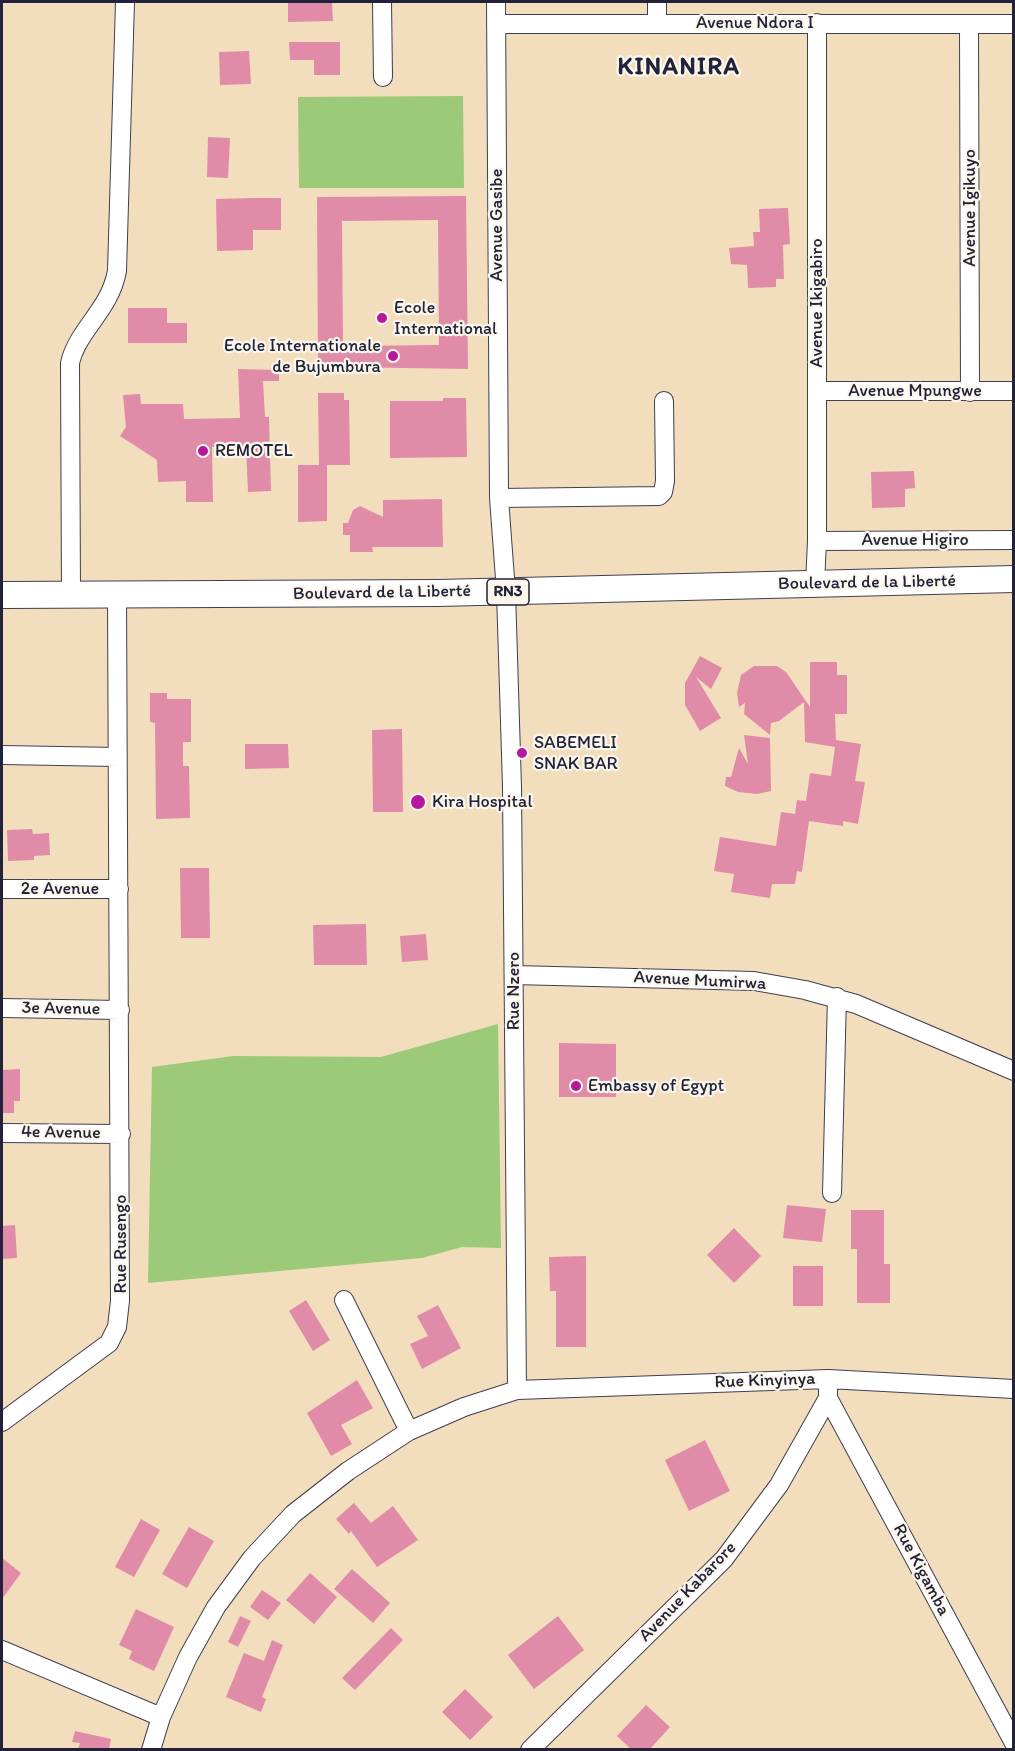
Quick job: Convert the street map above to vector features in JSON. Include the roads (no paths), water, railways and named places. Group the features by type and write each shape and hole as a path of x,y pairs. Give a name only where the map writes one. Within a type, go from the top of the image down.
{"highway":[{"name":"Boulevard de la Liberté","path":"2,595 506,592 1014,579"}],"street":[{"path":"70,595 70,363 73,350 106,304 117,271 126,2"},
{"path":"382,2 383,76"},
{"name":"Avenue Gasibe","path":"496,2 499,498 506,592"},
{"path":"657,2 657,23"},
{"name":"Avenue Ikigabiro","path":"815,584 817,541 817,23"},
{"name":"Avenue Ndora I","path":"496,24 1014,24"},
{"name":"Avenue Igikuyo","path":"969,24 970,392"},
{"name":"Avenue Mpungwe","path":"817,391 1014,391"},
{"path":"499,498 652,498 659,496 663,492 664,481 664,401"},
{"name":"Avenue Higiro","path":"817,541 1014,540"},
{"name":"Rue Nzero","path":"506,592 514,975 516,1390"},
{"name":"Rue Rusengo","path":"2,1422 109,1342 117,1327 120,1301 121,1134 117,595"},
{"path":"2,755 117,757"},
{"name":"2e Avenue","path":"2,889 119,889"},
{"name":"Avenue Mumirwa","path":"514,975 754,981 837,997 1014,1071"},
{"path":"832,1193 837,997"},
{"name":"3e Avenue","path":"2,1008 120,1010"},
{"name":"4e Avenue","path":"2,1133 121,1134"},
{"path":"344,1300 409,1431"},
{"name":"Rue Kinyinya","path":"151,1749 161,1717 188,1657 216,1607 252,1558 293,1514 348,1471 409,1431 464,1407 516,1390 828,1379 1014,1389"},
{"name":"Avenue Kabarore","path":"530,1749 724,1558 779,1485 828,1398 828,1379"},
{"name":"Rue Kigamba","path":"828,1398 1006,1710 1014,1743"},
{"path":"2,1650 161,1717"}],"place":[{"name":"Ecole International","path":"382,318"},
{"name":"Ecole Internationale de Bujumbura","path":"393,356"},
{"name":"REMOTEL","path":"203,451"},
{"name":"SABEMELI SNAK BAR","path":"522,753"},
{"name":"Kira Hospital","path":"418,802"},
{"name":"Embassy of Egypt","path":"576,1086"}],"district":[{"name":"KINANIRA","path":"679,68"}]}
